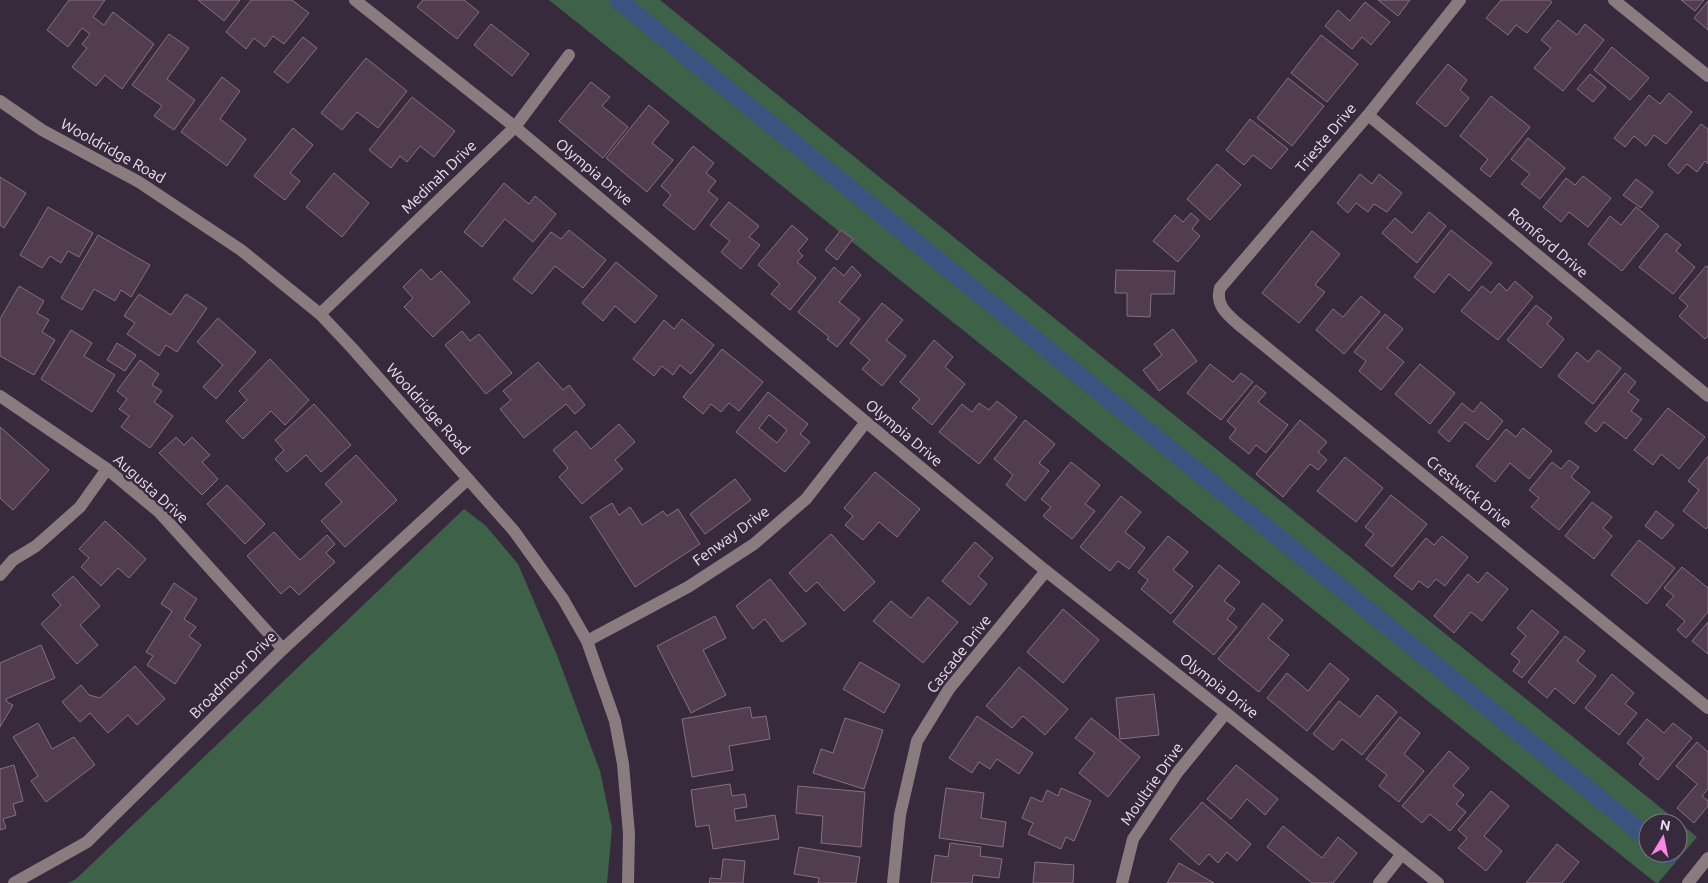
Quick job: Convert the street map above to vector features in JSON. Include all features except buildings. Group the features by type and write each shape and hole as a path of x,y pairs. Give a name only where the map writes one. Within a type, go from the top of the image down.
{"street":[{"name":"Olympia Drive","path":"355,0 515,127 1046,571 1438,883"},
{"name":"Trieste Drive","path":"1218,295 1220,288 1368,114 1460,0"},
{"path":"1614,0 1708,76"},
{"name":"Medinah Drive","path":"320,314 515,127 569,55"},
{"name":"Wooldridge Road","path":"0,101 42,130 139,182 241,250 320,314 519,538 563,599 586,641 615,721 624,764 629,834 628,883"},
{"name":"Romford Drive","path":"1368,114 1708,396"},
{"name":"Crestwick Drive","path":"1218,295 1221,308 1238,324 1708,708"},
{"name":"Augusta Drive","path":"0,396 107,469 158,512 283,649"},
{"name":"Fenway Drive","path":"586,641 688,587 754,544 806,499 866,422"},
{"path":"0,575 13,560 36,546 80,507 107,469"},
{"name":"Broadmoor Drive","path":"14,883 88,842 283,649 468,479"},
{"name":"Cascade Drive","path":"893,883 900,815 917,742 949,689 1046,571"},
{"name":"Moultrie Drive","path":"1122,883 1133,839 1177,773 1226,713"},
{"path":"1379,883 1402,854"},
{"path":"1688,883 1708,858"}],"green space":[{"path":"549,0 660,0 1667,813 1638,813 1638,863 1675,863 1658,883"},
{"path":"464,509 486,526 518,564 557,655 600,771 612,828 607,883 68,883 76,879"},
{"path":"1688,830 1697,837 1688,848"}],"waterway":[{"path":"618,0 1638,830"}]}
